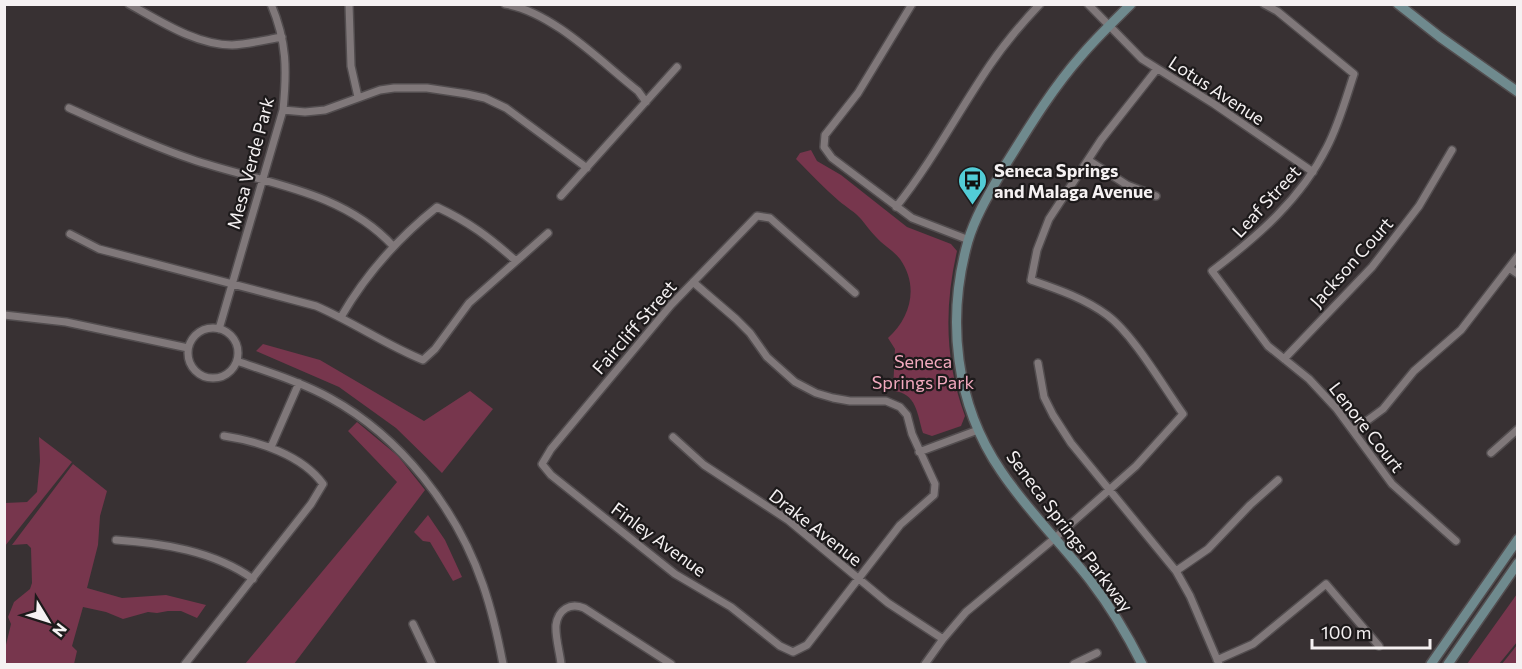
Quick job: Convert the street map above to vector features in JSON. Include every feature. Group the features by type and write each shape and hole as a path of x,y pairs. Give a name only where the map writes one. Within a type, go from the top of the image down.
{"street":[{"path":"129,4 187,34 210,42 230,45 282,37"},
{"name":"Mesa Verde Park","path":"219,328 283,110 287,72 282,37 271,4"},
{"path":"349,4 351,66 358,97"},
{"path":"505,4 527,10 550,22 638,91 645,102"},
{"path":"912,4 858,93 825,135 824,147 832,158 912,218 969,240"},
{"path":"896,207 924,172 990,64 1040,4"},
{"name":"Lotus Avenue","path":"1088,4 1142,59 1214,104 1313,172"},
{"name":"Seneca Springs Parkway","path":"1131,4 1081,56 1052,93 992,188 969,240 959,283 956,315 957,352 963,385 978,430 1001,471 1108,604 1128,635 1142,664"},
{"name":"Leaf Street","path":"1212,271 1248,244 1297,195 1313,172 1338,122 1354,74 1277,11 1264,4"},
{"path":"1398,4 1440,38 1518,92"},
{"path":"561,196 677,67"},
{"path":"924,664 966,612 1110,490 1136,466 1183,414 1123,330 1109,316 1065,292 1031,280 1037,249 1049,219 1101,140 1157,69"},
{"path":"283,110 305,112 325,110 380,90 408,87 467,94 485,98 506,108 587,168"},
{"path":"69,108 158,147 207,164 318,196 343,207 380,231 393,246"},
{"name":"Jackson Court","path":"1284,359 1372,267 1419,206 1452,150"},
{"path":"1088,160 1126,185 1156,196"},
{"path":"341,317 353,296 393,246 436,207 467,221 516,261"},
{"name":"Faircliff Street","path":"542,464 551,449 634,348 693,282 757,216 770,218 855,293"},
{"path":"70,234 99,249 316,306 341,317 400,351 423,360 435,349 469,303 548,233"},
{"path":"1353,431 1383,409 1414,371 1461,330 1518,256"},
{"path":"1509,268 1518,274"},
{"name":"Lenore Court","path":"1212,271 1260,336 1322,392 1392,484 1456,541"},
{"path":"693,282 743,326 767,357 795,382 816,393 833,398 850,401 886,401 900,406 907,415 919,452 934,484 934,495 900,525 858,580"},
{"path":"4,315 66,322 188,348"},
{"path":"211,328 219,328 233,337 237,344 237,361 227,374 211,378 196,372 190,365 188,348 196,334 211,328"},
{"path":"237,361 298,383 330,398 375,429 399,449 447,510 463,537 483,583 503,664"},
{"path":"1038,363 1044,398 1053,415 1071,443 1176,571 1190,596 1218,662 1253,644 1326,584 1379,646"},
{"path":"271,447 298,383"},
{"path":"1491,453 1518,429"},
{"path":"919,452 978,430"},
{"path":"185,664 311,504 323,484 316,474 271,447 249,440 224,436"},
{"name":"Drake Avenue","path":"673,437 704,465 788,520 888,603 943,639"},
{"name":"Finley Avenue","path":"542,464 551,475 675,574 731,607 780,646 793,652 807,645 858,580"},
{"path":"1176,571 1208,549 1278,480"},
{"path":"1431,664 1518,539"},
{"path":"116,540 150,542 214,558 240,569 253,579"},
{"path":"1448,664 1518,563"},
{"path":"561,664 556,626 566,608 573,604 584,608 671,664"},
{"path":"413,624 432,664"},
{"path":"1074,664 1097,653"}],"green space":[{"name":"Seneca Springs Park","path":"811,150 817,161 841,175 907,227 951,244 957,251 950,293 949,334 953,375 965,416 961,426 932,436 923,433 911,400 893,391 895,349 888,338 902,321 910,301 911,290 906,269 900,259 879,240 859,216 833,196 796,159 800,153"},
{"path":"263,344 320,360 424,421 470,391 493,409 442,473 396,428 339,387 256,351"},
{"path":"357,422 398,456 425,490 294,664 245,664 397,482 348,431"},
{"path":"39,437 72,462 5,546 5,503 27,502 37,492 40,461"},
{"path":"73,464 107,491 100,516 98,545 87,588 122,598 166,595 206,605 197,618 181,611 168,611 148,612 123,619 106,612 83,607 72,646 77,651 74,664 5,664 5,649 11,624 8,617 14,602 30,589 32,583 31,548 27,544 12,545"},
{"path":"428,515 445,540 462,577 453,581 430,542 423,541 414,532"},
{"path":"1517,594 1517,642 1499,664 1467,664"},
{"path":"1517,645 1517,664 1502,664"}],"place":[{"name":"Seneca Springs and Malaga Avenue","path":"973,206"}]}
